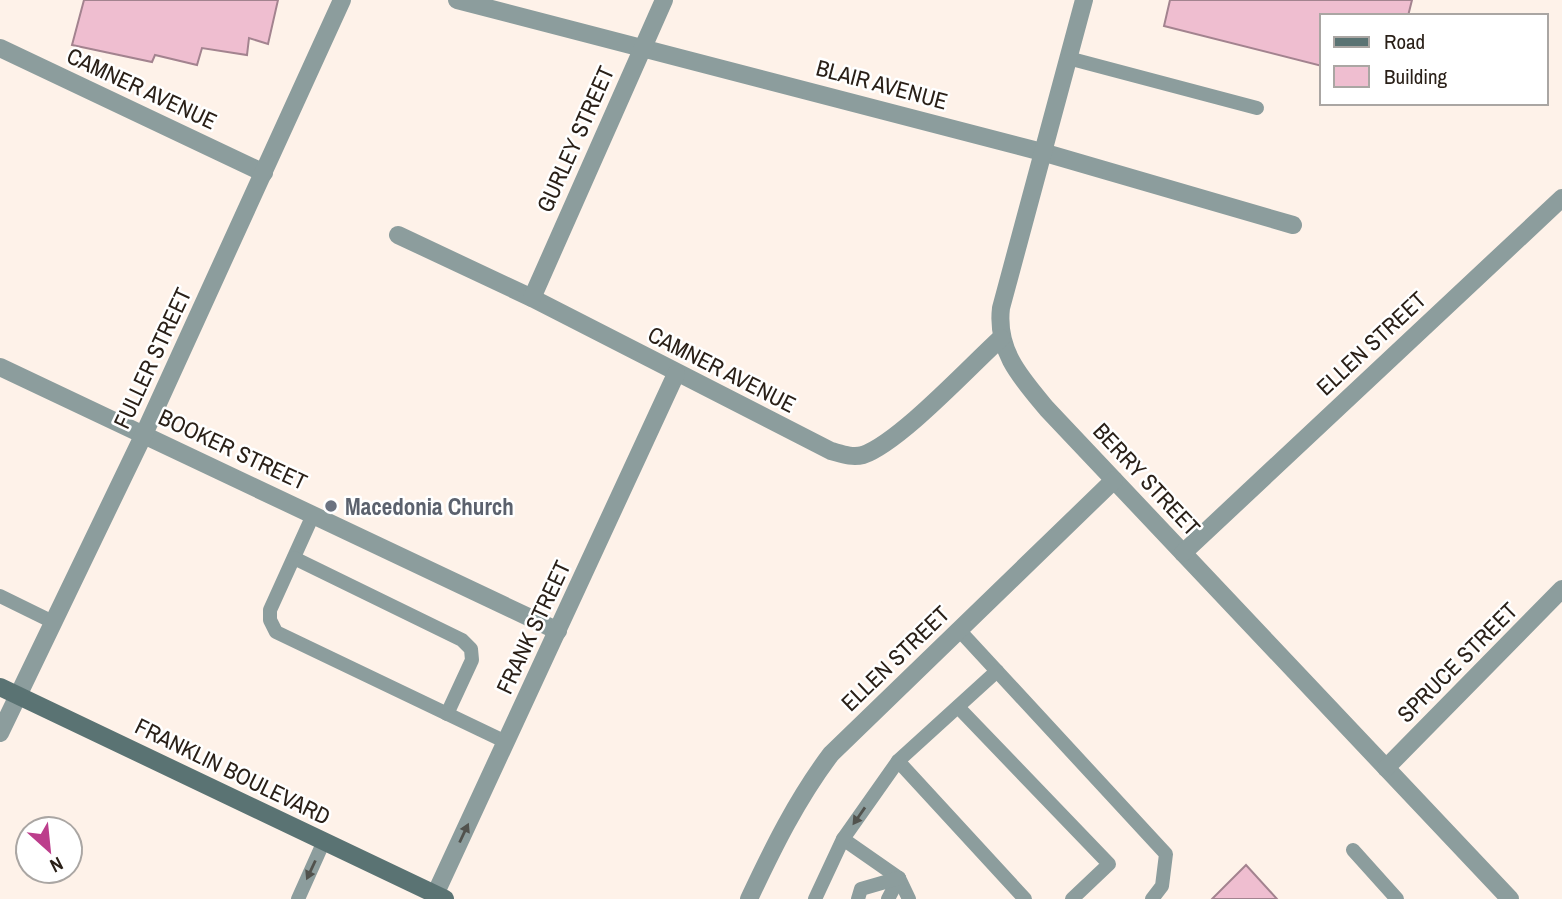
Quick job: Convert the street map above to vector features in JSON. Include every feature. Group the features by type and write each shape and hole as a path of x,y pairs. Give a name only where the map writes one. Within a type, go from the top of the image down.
{"main road":[{"name":"FRANKLIN BOULEVARD","path":"0,687 438,897"}],"street":[{"name":"FULLER STREET","path":"0,733 144,434 342,0"},
{"name":"BLAIR AVENUE","path":"457,0 1042,152 1293,225"},
{"name":"GURLEY STREET","path":"532,298 664,0"},
{"name":"BERRY STREET","path":"1084,0 1001,308 1001,338 1013,367 1047,409 1510,899"},
{"name":"CAMNER AVENUE","path":"0,48 264,173"},
{"name":"ELLEN STREET","path":"1184,553 1562,198"},
{"name":"CAMNER AVENUE","path":"398,236 532,298 831,452 853,457 865,454 897,435 1001,338"},
{"name":"BOOKER STREET","path":"0,367 558,631"},
{"name":"FRANK STREET","path":"438,897 506,742 676,374"},
{"name":"ELLEN STREET","path":"749,899 781,830 806,786 831,754 1114,480"},
{"name":"SPRUCE STREET","path":"1386,768 1562,589"}],"lane":[{"path":"1068,58 1257,107"},
{"path":"313,515 270,610 270,620 276,632 506,742"},
{"path":"293,558 462,640 471,649 472,660 447,714"},
{"path":"0,596 53,622"},
{"path":"959,630 1166,854 1162,886 1152,899"},
{"path":"815,899 843,839 898,761 997,671"},
{"path":"958,707 1110,864 1072,899"},
{"path":"898,761 1025,899"},
{"path":"843,839 899,878 909,899"},
{"path":"298,899 324,841"},
{"path":"1353,850 1397,899"},
{"path":"858,899 861,889 899,878"},
{"path":"871,899 899,878"},
{"path":"888,899 899,878"},
{"path":"896,899 899,878"},
{"path":"899,878 902,899"}],"building":[{"path":"84,0 278,0 268,44 249,38 247,55 202,48 197,65 155,55 152,62 72,45"},
{"path":"1170,0 1412,0 1408,14 1320,14 1320,65 1164,26"},
{"path":"1246,865 1277,899 1212,899"}],"place":[{"name":"Macedonia Church","path":"331,506"}]}
